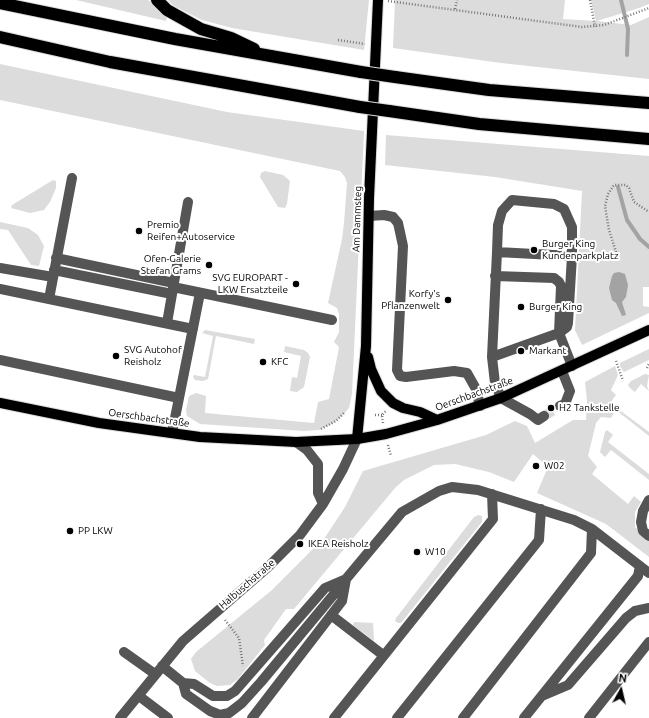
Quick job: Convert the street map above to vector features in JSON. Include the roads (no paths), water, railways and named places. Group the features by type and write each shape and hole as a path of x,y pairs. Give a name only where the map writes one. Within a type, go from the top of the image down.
{"highway":[{"path":"157,0 167,10 201,29 231,38 272,57"},
{"path":"0,3 272,57 361,72 489,90 649,103"},
{"path":"0,37 118,64 360,107 479,124 649,139"}],"main road":[{"name":"Am Dammsteg","path":"357,438 366,346 369,216 376,46 382,0"},
{"name":"Oerschbachstraße","path":"0,403 99,423 238,440 296,442 357,438 386,434 437,420 502,398 649,330"},
{"path":"366,346 371,369 381,391 392,403 403,408 420,412 437,420"}],"street":[{"path":"49,299 72,178"},
{"path":"492,357 559,333 567,327 572,256 572,228 564,209 554,204 512,200 502,211 498,225 495,276 492,357 495,383 502,398 538,420 544,416"},
{"path":"166,323 188,202"},
{"path":"369,216 386,215 393,217 398,223 403,246 397,370 400,376 454,371 467,373 476,389 480,406"},
{"path":"497,252 572,256"},
{"path":"56,258 173,288"},
{"path":"0,268 173,288 332,320"},
{"path":"495,276 554,278 559,282 561,286 559,333 572,366"},
{"path":"0,289 193,329"},
{"path":"172,433 200,293"},
{"path":"0,360 179,398"},
{"path":"560,406 565,404 570,391 562,371"},
{"name":"Halbuschstraße","path":"124,717 155,674 183,641 267,568 295,540 323,504 344,469 357,438"},
{"path":"296,442 307,450 318,464 318,493 323,504"},
{"path":"184,683 186,694 215,714 227,716 246,698 402,512 439,491 452,487 492,494 541,509 592,529 649,572"},
{"path":"334,718 493,519 492,494"},
{"path":"649,500 643,511 641,522 642,531 649,536"},
{"path":"396,718 539,540 541,509"},
{"path":"463,718 591,553 592,529"},
{"path":"524,718 638,576 640,566"},
{"path":"252,718 342,600 346,579"},
{"path":"162,666 184,683 194,684 213,696 221,698 235,691 325,588 346,579"},
{"path":"540,697 568,685 626,618 635,611 649,608"},
{"path":"331,615 383,655"},
{"path":"589,718 649,642"},
{"path":"124,652 155,674"},
{"path":"138,696 168,718"}],"waterway":[{"path":"621,0 628,29 627,55"},
{"path":"618,187 627,220 640,239 649,247"}],"tunnel":[{"path":"544,416 560,406"}],"place":[{"name":"Premio Reifen+Autoservice","path":"139,231"},
{"name":"Burger King Kundenparkplatz","path":"534,250"},
{"name":"Ofen-Galerie Stefan Grams","path":"209,265"},
{"name":"SVG EUROPART - LKW Ersatzteile","path":"296,284"},
{"name":"Korfy's Pflanzenwelt","path":"448,300"},
{"name":"Burger King","path":"521,307"},
{"name":"Markant","path":"521,351"},
{"name":"SVG Autohof Reisholz","path":"116,356"},
{"name":"KFC","path":"263,362"},
{"name":"H2 Tankstelle","path":"551,408"},
{"name":"W02","path":"536,466"},
{"name":"PP LKW","path":"70,531"},
{"name":"IKEA Reisholz","path":"300,544"},
{"name":"W10","path":"417,552"}]}
